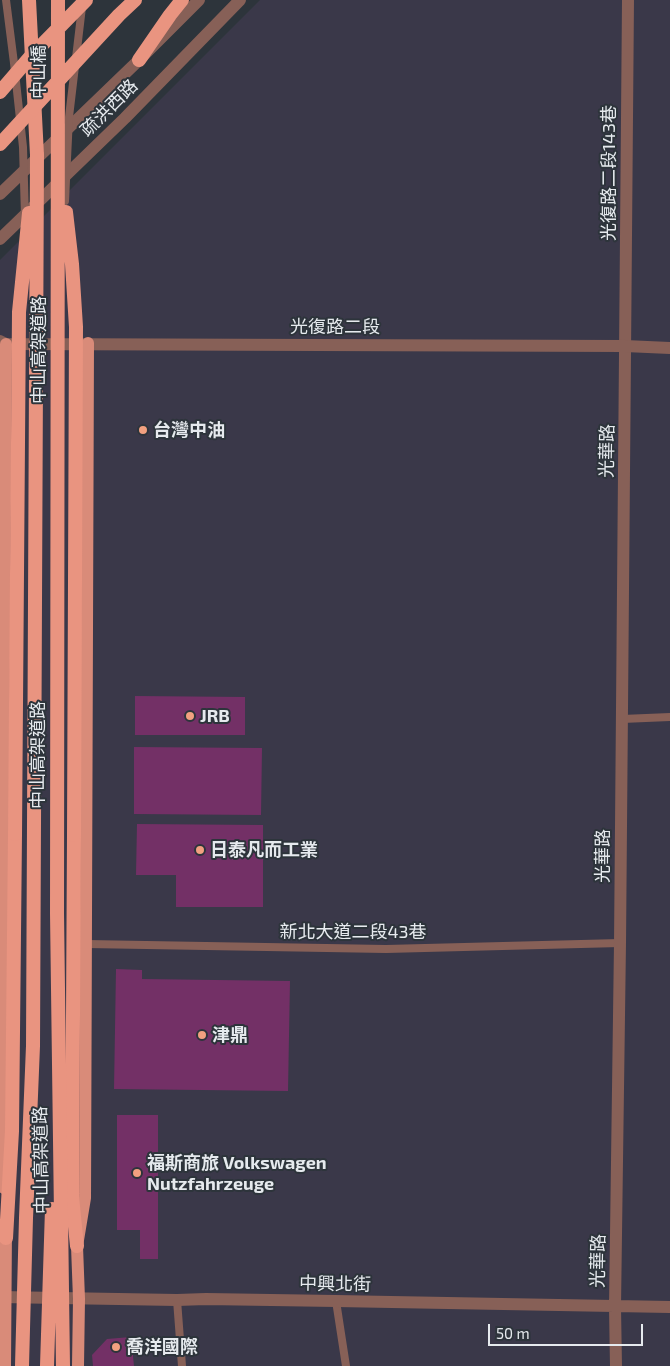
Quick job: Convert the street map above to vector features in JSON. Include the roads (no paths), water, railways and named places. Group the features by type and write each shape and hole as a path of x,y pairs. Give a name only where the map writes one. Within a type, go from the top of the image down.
{"highway":[{"name":"中山橋","path":"29,0 37,155"},
{"name":"中山橋","path":"58,0 58,144"},
{"path":"0,92 84,0"},
{"path":"0,144 135,0"},
{"path":"139,60 182,0"},
{"path":"58,144 72,264 76,327 72,1197 77,1246"},
{"name":"中山高架道路","path":"58,144 58,1033 63,1366"},
{"path":"6,1238 12,1132 19,312 37,155"},
{"name":"中山高架道路","path":"22,1366 33,1046 37,155"},
{"path":"47,1366 58,1033"}],"main road":[{"path":"3,342 1,1132 6,1238 3,1297 5,1366"},
{"path":"78,1366 79,1299 77,1246 85,1198 88,343"}],"street":[{"name":"疏洪西路","path":"0,194 199,0"},
{"name":"疏洪西路","path":"0,238 125,118 240,0"},
{"name":"光復路二段143巷","path":"625,346 628,0"},
{"name":"光復路二段","path":"3,342 625,346 670,348"},
{"name":"光華路","path":"616,1366 615,1307 625,346"},
{"name":"中興北街","path":"3,1297 670,1307"}],"lane":[{"path":"6,0 23,147 26,238"},
{"path":"65,201 70,117 84,0"},
{"path":"622,719 670,717"},
{"name":"新北大道二段43巷","path":"86,944 386,948 620,943"},
{"path":"177,1300 182,1366"},
{"path":"336,1301 346,1366"}],"place":[{"name":"台灣中油","path":"143,430"},
{"name":"JRB","path":"190,716"},
{"name":"日泰凡而工業","path":"200,850"},
{"name":"津鼎","path":"202,1035"},
{"name":"福斯商旅 Volkswagen Nutzfahrzeuge","path":"137,1173"},
{"name":"喬洋國際","path":"116,1347"}]}
